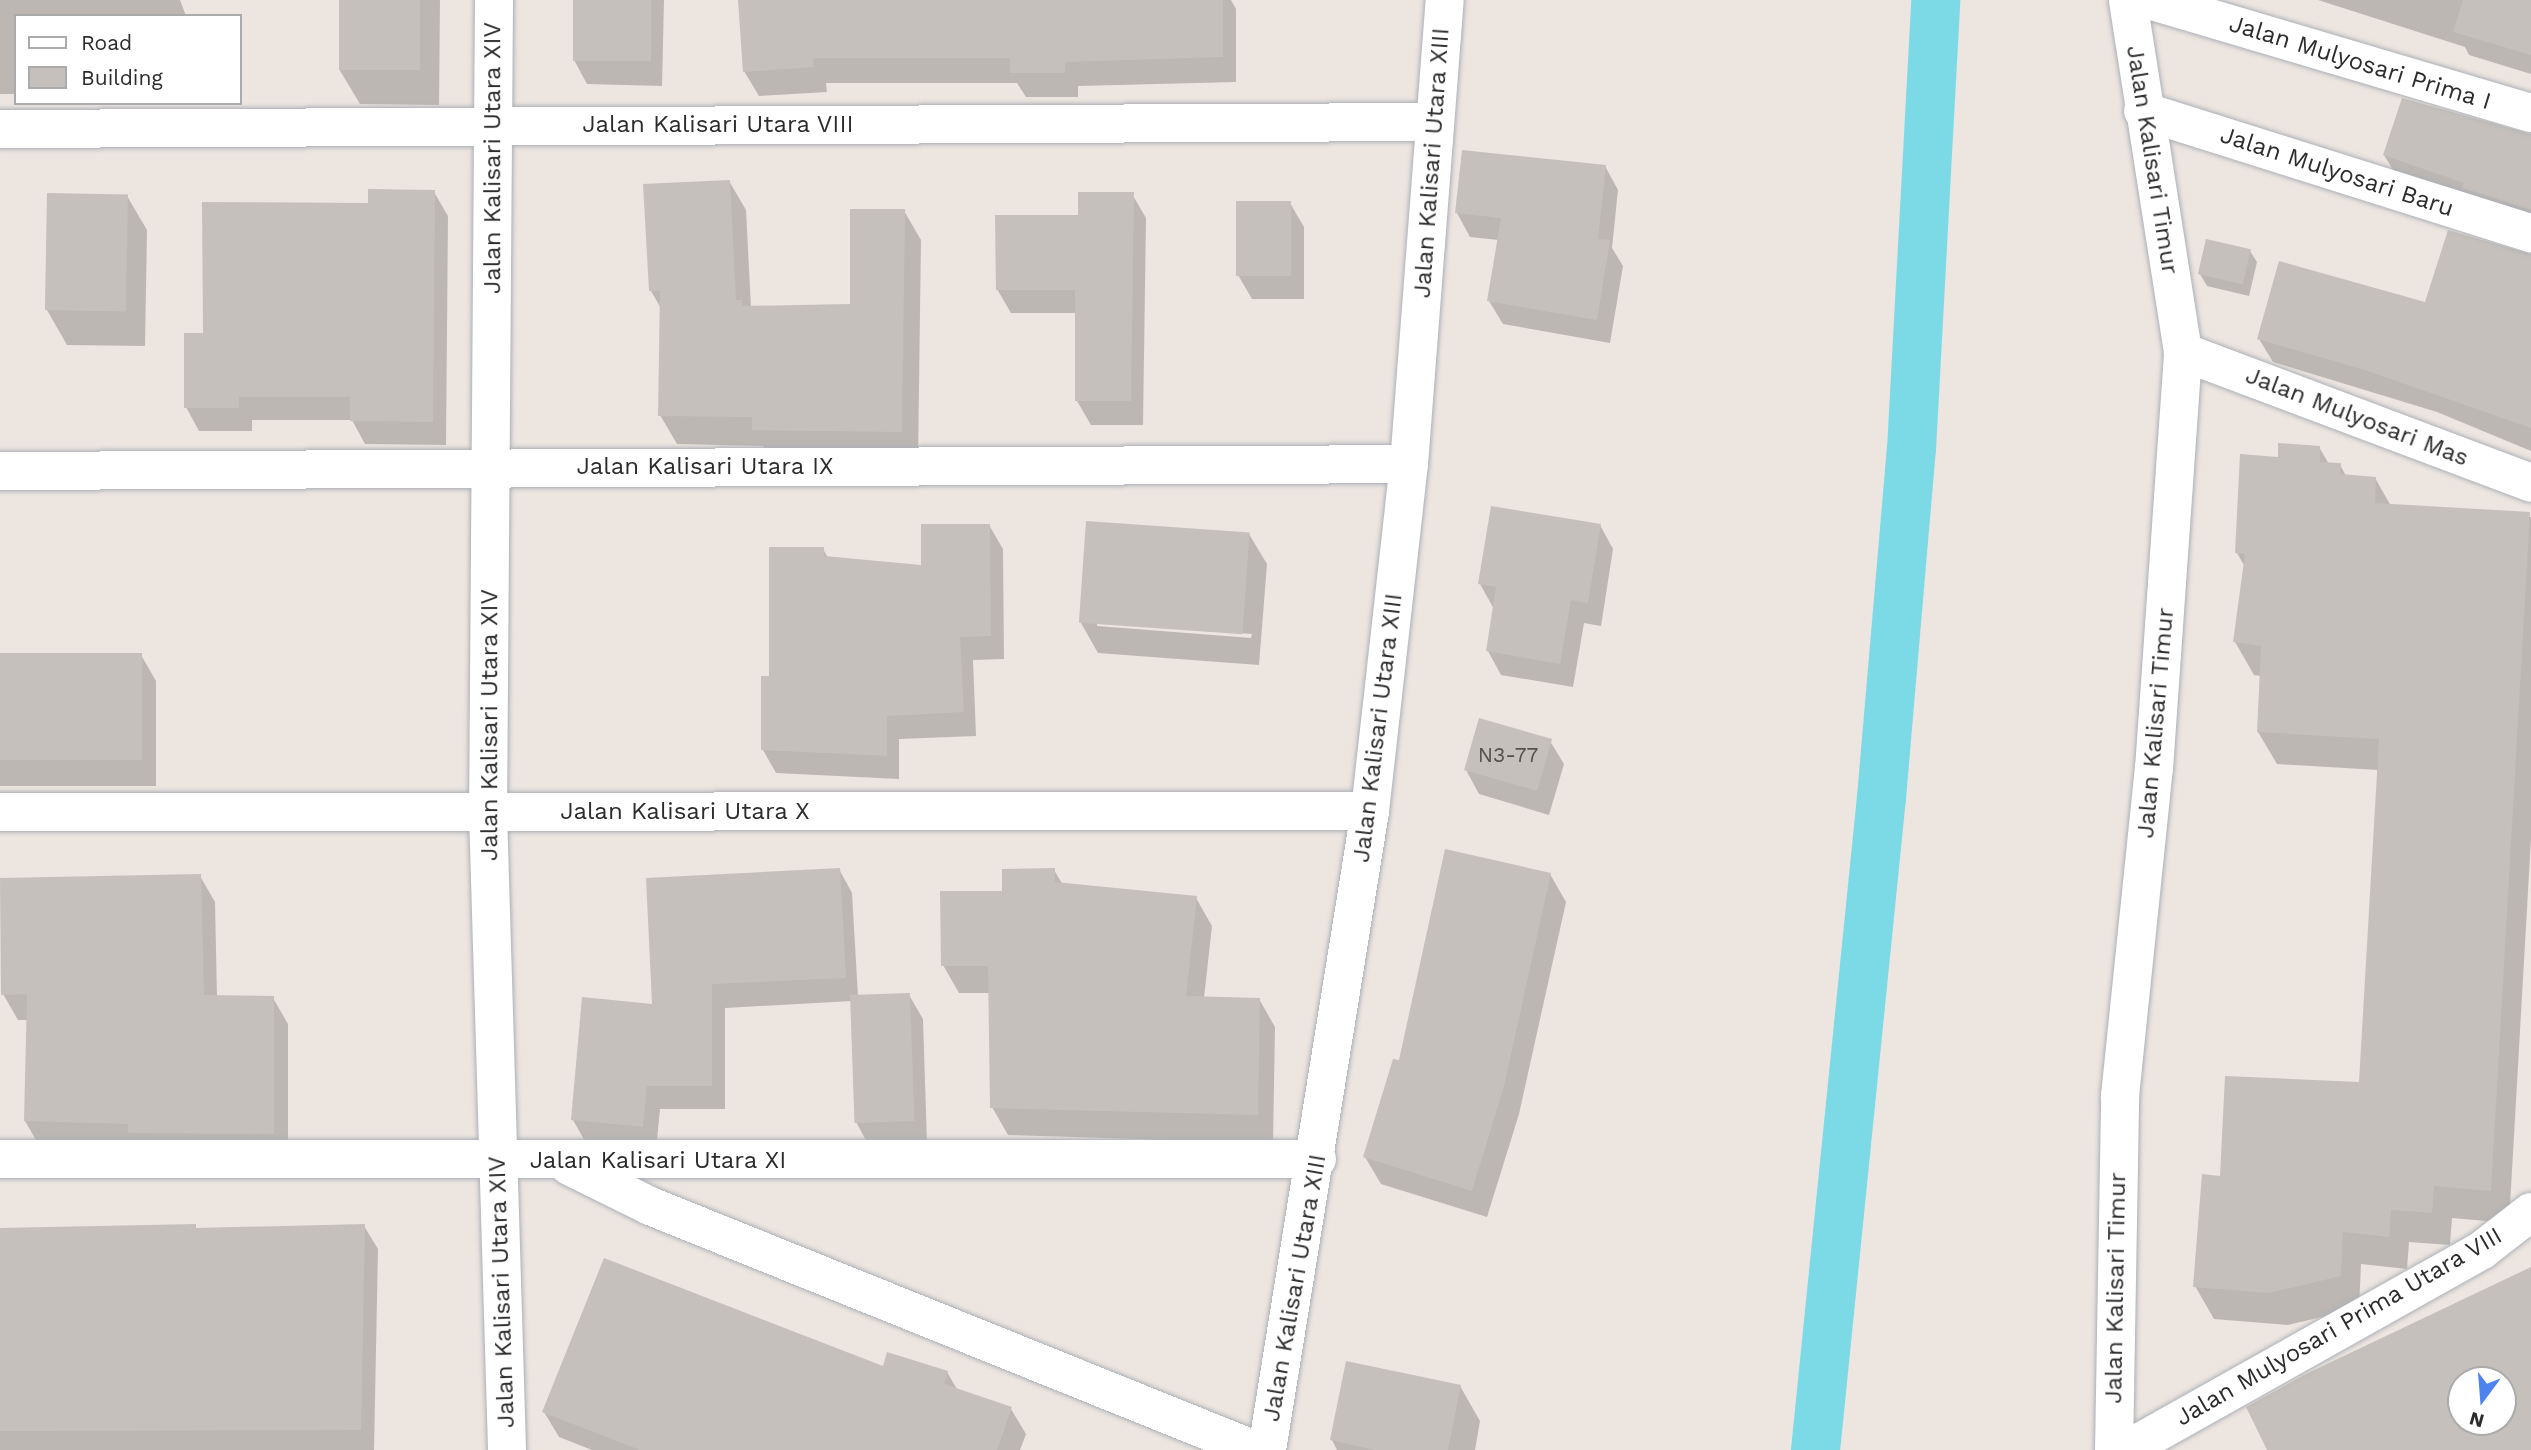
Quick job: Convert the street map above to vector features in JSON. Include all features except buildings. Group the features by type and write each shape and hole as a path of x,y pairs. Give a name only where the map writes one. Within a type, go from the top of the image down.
{"street":[{"name":"Jalan Kalisari Utara XIV","path":"494,0 488,812 507,1450"},
{"name":"Jalan Kalisari Utara XIII","path":"1267,1450 1317,1159 1370,811 1409,464 1445,0"},
{"name":"Jalan Kalisari Timur","path":"2128,0 2143,111 2183,352 2154,769 2120,1096 2128,1446"},
{"name":"Jalan Mulyosari Prima I","path":"2149,0 2531,113"},
{"name":"Jalan Mulyosari Baru","path":"2143,111 2531,233"},
{"name":"Jalan Kalisari Utara VIII","path":"0,129 1435,122"},
{"name":"Jalan Mulyosari Mas","path":"2183,352 2531,483"},
{"name":"Jalan Kalisari Utara IX","path":"0,471 1409,464"},
{"name":"Jalan Kalisari Utara X","path":"0,812 1370,811"},
{"name":"Jalan Kalisari Utara XI","path":"0,1159 498,1159 561,1162 1317,1159"},
{"name":"Jalan Kalisari Utara XIII","path":"561,1162 650,1206 1255,1450"},
{"name":"Jalan Mulyosari Prima Utara VIII","path":"2128,1446 2482,1250 2531,1212"}],"waterway":[{"path":"1815,1450 1881,797 1911,449 1935,0"}]}
